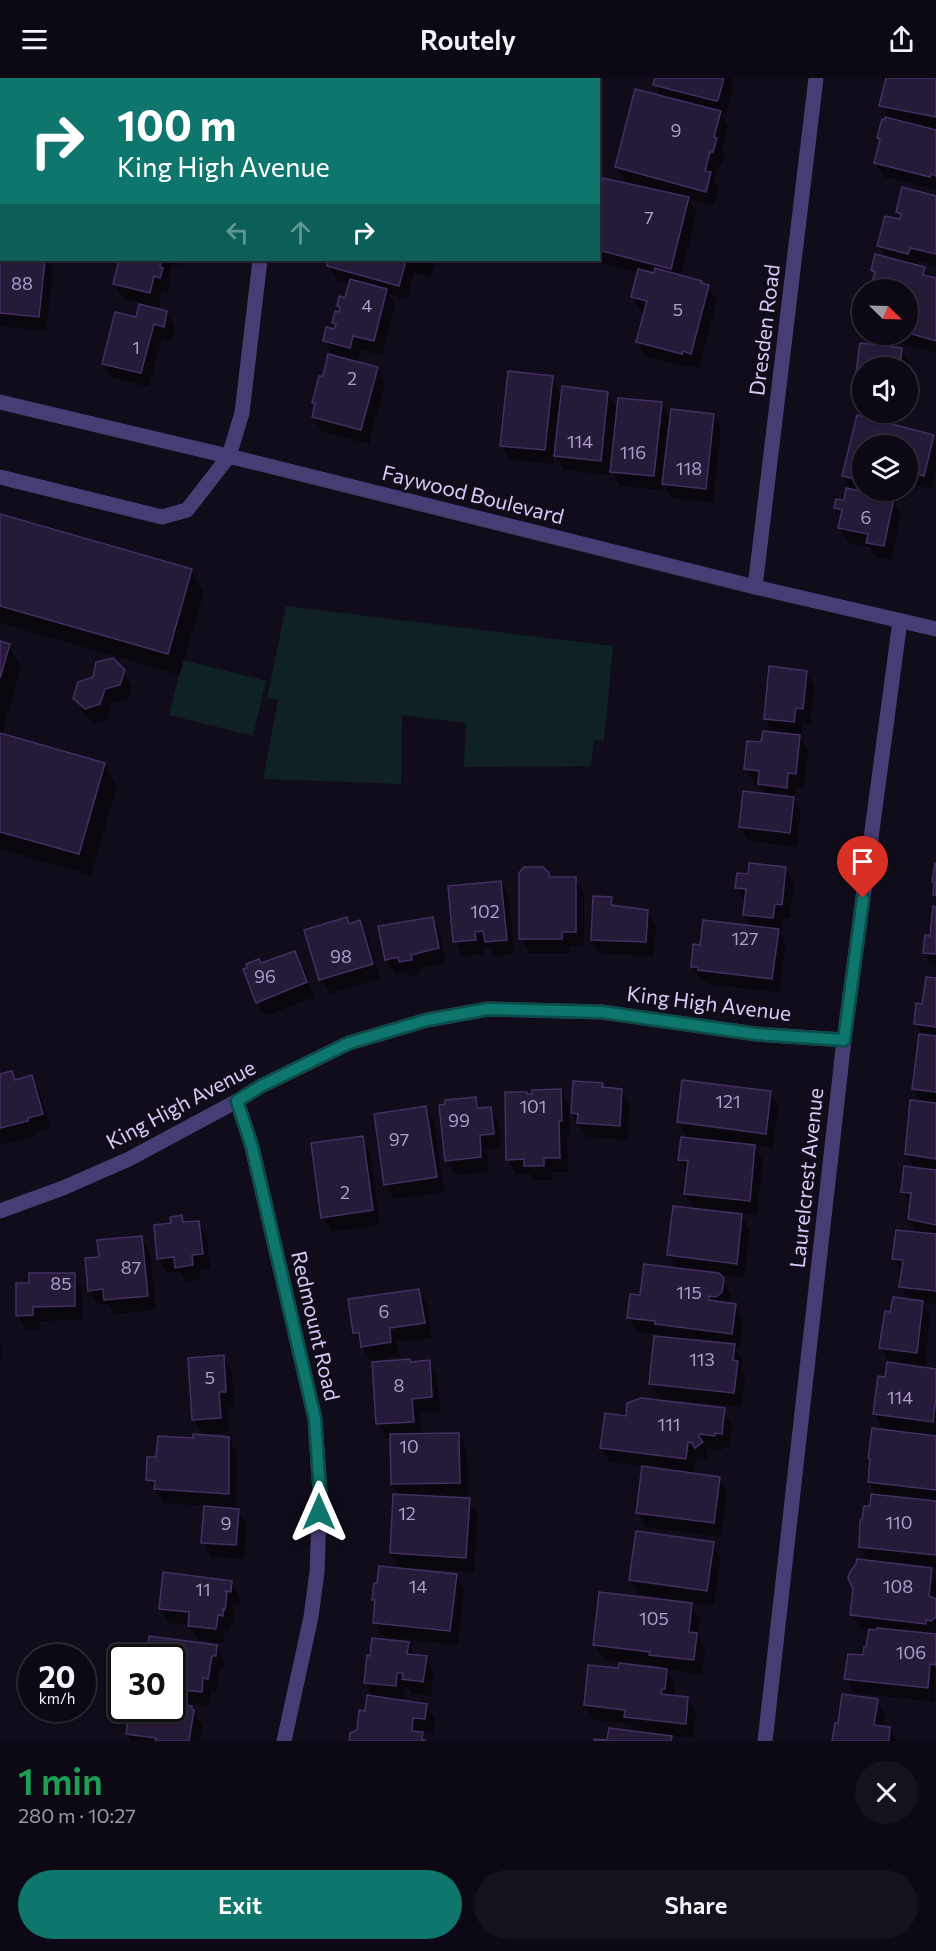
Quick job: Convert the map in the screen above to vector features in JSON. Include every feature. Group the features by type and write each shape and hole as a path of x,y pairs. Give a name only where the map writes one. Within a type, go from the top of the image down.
{"street":[{"name":"Dresden Road","path":"755,587 816,78"},
{"path":"0,477 162,517 187,510 229,456 242,413 260,261"},
{"name":"Faywood Boulevard","path":"0,402 229,456 755,587 936,629"},
{"name":"Laurelcrest Avenue","path":"765,1741 844,1040 900,621"},
{"name":"King High Avenue","path":"0,1211 63,1188 129,1159 261,1086 349,1043 427,1020 488,1009 602,1012 756,1034 844,1040"},
{"name":"Redmount Road","path":"237,1101 252,1147 316,1430 320,1492 317,1572 311,1617 284,1741"}],"shaded area":[{"path":"286,606 613,646 604,741 594,740 591,766 464,767 466,723 402,715 401,784 263,779 278,700 267,698"},
{"path":"183,660 266,681 253,736 169,715"}],"building":[{"path":"655,78 724,78 716,101 653,85"},
{"path":"886,78 936,78 936,117 879,106"},
{"path":"635,89 721,111 714,137 717,138 705,171 711,172 706,192 615,167"},
{"path":"885,117 936,130 936,176 931,174 930,177 874,163 880,139 877,138 882,119 885,120"},
{"path":"603,178 689,197 671,269 600,251 600,188"},
{"path":"902,187 936,196 936,254 910,248 908,254 877,246 885,216 900,219 901,214 896,212"},
{"path":"875,254 925,267 923,275 936,278 936,341 918,336 918,279 873,279 875,272 871,270"},
{"path":"0,261 45,261 39,317 0,313"},
{"path":"119,261 161,261 160,267 163,268 160,278 154,276 150,293 113,284"},
{"path":"329,261 406,261 399,286 327,266"},
{"path":"655,268 709,285 691,354 683,351 682,354 636,342 647,301 631,297 638,269 654,273"},
{"path":"350,279 387,289 374,341 353,336 350,348 323,341 326,327 334,329 336,324 332,323 335,311 339,312 340,307 337,306 339,296 345,298"},
{"path":"139,304 167,311 164,327 154,324 141,373 102,364 115,312 136,317"},
{"path":"860,345 902,348 901,357 858,357"},
{"path":"328,354 378,367 361,430 312,417 315,404 312,403 319,376 323,376"},
{"path":"508,371 553,376 545,450 500,446"},
{"path":"562,386 608,392 601,461 554,456"},
{"path":"618,398 662,402 654,476 610,472"},
{"path":"671,409 714,414 706,489 662,484"},
{"path":"855,423 888,423 934,435 924,476 918,474 918,435 852,435"},
{"path":"852,435 852,478 842,476"},
{"path":"846,488 852,489 852,501 893,501 884,546 866,543 868,534 838,528 842,510 834,508 836,499 844,500"},
{"path":"0,514 192,569 168,654 0,606"},
{"path":"0,641 10,644 0,678"},
{"path":"113,658 125,670 120,685 105,689 100,704 85,709 73,698 78,682 93,677 96,662"},
{"path":"769,666 807,671 803,709 796,708 794,722 764,719"},
{"path":"763,731 800,735 796,774 788,773 787,788 758,784 759,771 744,769 747,741 761,742"},
{"path":"0,733 105,763 79,854 0,832"},
{"path":"743,791 794,797 790,833 739,827"},
{"path":"749,863 786,867 782,905 775,904 773,918 743,915 746,889 735,888 737,873 748,874"},
{"path":"935,863 936,895 933,895 934,882 932,882"},
{"path":"524,867 543,867 549,873 549,877 576,877 576,932 562,932 562,939 519,939 519,873"},
{"path":"501,881 507,940 485,942 483,931 475,932 476,940 453,942 448,886"},
{"path":"593,896 612,897 611,905 648,910 646,942 591,940"},
{"path":"933,906 936,907 936,954 923,953 925,935 930,936"},
{"path":"347,917 349,924 360,920 373,964 319,980 304,930"},
{"path":"433,917 439,948 411,955 412,960 399,962 398,957 385,960 378,926"},
{"path":"703,920 779,929 772,979 698,970 698,967 691,967 693,944 700,945"},
{"path":"295,951 307,982 256,1003 243,969 247,968 246,964 259,959 261,963"},
{"path":"926,977 936,978 936,1027 914,1024 916,1003 922,1004"},
{"path":"919,1034 936,1036 936,1092 912,1089"},
{"path":"12,1071 15,1080 32,1075 43,1114 28,1118 28,1121 0,1128 0,1074"},
{"path":"682,1080 771,1091 766,1134 677,1122"},
{"path":"573,1081 603,1083 602,1087 622,1089 620,1126 577,1123 578,1114 571,1113"},
{"path":"561,1089 560,1158 544,1158 544,1166 524,1166 524,1159 506,1160 505,1092 532,1094 532,1090"},
{"path":"476,1097 477,1108 491,1107 494,1134 480,1135 481,1157 445,1161 439,1105 445,1104 445,1100"},
{"path":"910,1100 936,1103 936,1159 905,1154"},
{"path":"426,1106 437,1177 384,1185 374,1114"},
{"path":"363,1136 373,1210 321,1218 311,1143"},
{"path":"681,1137 755,1145 750,1201 684,1194 688,1161 678,1160"},
{"path":"904,1166 936,1170 936,1225 908,1219 911,1193 901,1192"},
{"path":"673,1206 742,1214 737,1264 667,1255"},
{"path":"182,1215 183,1222 199,1221 203,1254 192,1255 193,1265 175,1268 174,1257 157,1259 154,1225 171,1223 170,1217"},
{"path":"896,1230 936,1234 936,1291 899,1287 903,1260 892,1259"},
{"path":"142,1236 148,1296 104,1300 103,1289 88,1291 85,1258 99,1257 97,1240"},
{"path":"644,1264 719,1273 724,1278 722,1292 716,1297 709,1296 709,1300 736,1304 732,1334 627,1318 630,1294 640,1295"},
{"path":"29,1273 75,1273 75,1306 33,1307 33,1315 16,1316 16,1283 29,1283"},
{"path":"419,1289 425,1323 390,1328 391,1342 361,1347 359,1333 353,1333 348,1299"},
{"path":"893,1297 923,1301 917,1353 879,1348 885,1311 890,1312"},
{"path":"654,1336 735,1344 733,1360 738,1361 734,1393 649,1384"},
{"path":"224,1355 226,1392 219,1392 221,1418 192,1420 188,1358"},
{"path":"410,1359 410,1362 430,1360 432,1397 412,1399 414,1422 376,1424 372,1362"},
{"path":"887,1362 936,1369 933,1422 873,1414 878,1376 885,1377"},
{"path":"641,1398 725,1408 722,1434 715,1433 715,1436 699,1434 703,1442 695,1448 692,1443 688,1442 686,1459 600,1448 605,1413 626,1416 627,1403"},
{"path":"872,1428 936,1436 936,1490 868,1482"},
{"path":"459,1433 460,1483 391,1484 390,1434"},
{"path":"193,1434 229,1437 229,1494 154,1489 155,1481 146,1480 147,1457 156,1457 158,1436 193,1438"},
{"path":"642,1466 720,1477 714,1523 636,1513"},
{"path":"393,1494 470,1498 466,1558 390,1553"},
{"path":"871,1494 936,1501 936,1555 859,1547 860,1520 862,1520 864,1506 870,1506"},
{"path":"204,1506 239,1509 236,1545 201,1543"},
{"path":"636,1531 714,1542 707,1591 629,1580"},
{"path":"857,1559 932,1568 929,1596 936,1599 936,1617 931,1621 926,1620 926,1624 850,1615 853,1589 848,1578"},
{"path":"379,1566 457,1574 450,1631 373,1623 375,1600 372,1600"},
{"path":"163,1572 232,1581 231,1592 225,1591 227,1593 225,1610 223,1609 223,1616 218,1615 216,1629 188,1626 189,1612 159,1609"},
{"path":"599,1592 692,1603 689,1632 697,1633 694,1660 593,1645"},
{"path":"877,1628 936,1634 936,1665 930,1664 928,1688 844,1679 848,1654 863,1655 869,1629 876,1630"},
{"path":"149,1636 217,1645 216,1656 212,1656 208,1679 203,1678 202,1692 186,1690 186,1644 148,1644"},
{"path":"372,1638 409,1642 407,1654 427,1656 423,1682 402,1679 403,1673 397,1673 396,1686 364,1683 367,1655 370,1656"},
{"path":"619,1663 667,1669 665,1689 662,1689 661,1694 688,1697 686,1724 624,1717 625,1710 584,1705 588,1665 618,1668"},
{"path":"842,1694 878,1699 874,1725 890,1727 889,1741 832,1741 835,1723 838,1723"},
{"path":"367,1695 427,1704 425,1719 413,1718 412,1731 423,1732 422,1739 426,1741 349,1741 350,1733 357,1730 359,1710 365,1711"},
{"path":"186,1705 192,1706 194,1710 189,1741 155,1741 156,1738 126,1734 127,1722 186,1722"},
{"path":"609,1728 672,1736 671,1741 594,1741 594,1739 607,1740"}],"route":[{"path":"319,1512 320,1492 315,1419 252,1147 237,1101 315,1058 349,1043 427,1020 488,1009 602,1012 756,1034 844,1040 863,898"}]}
